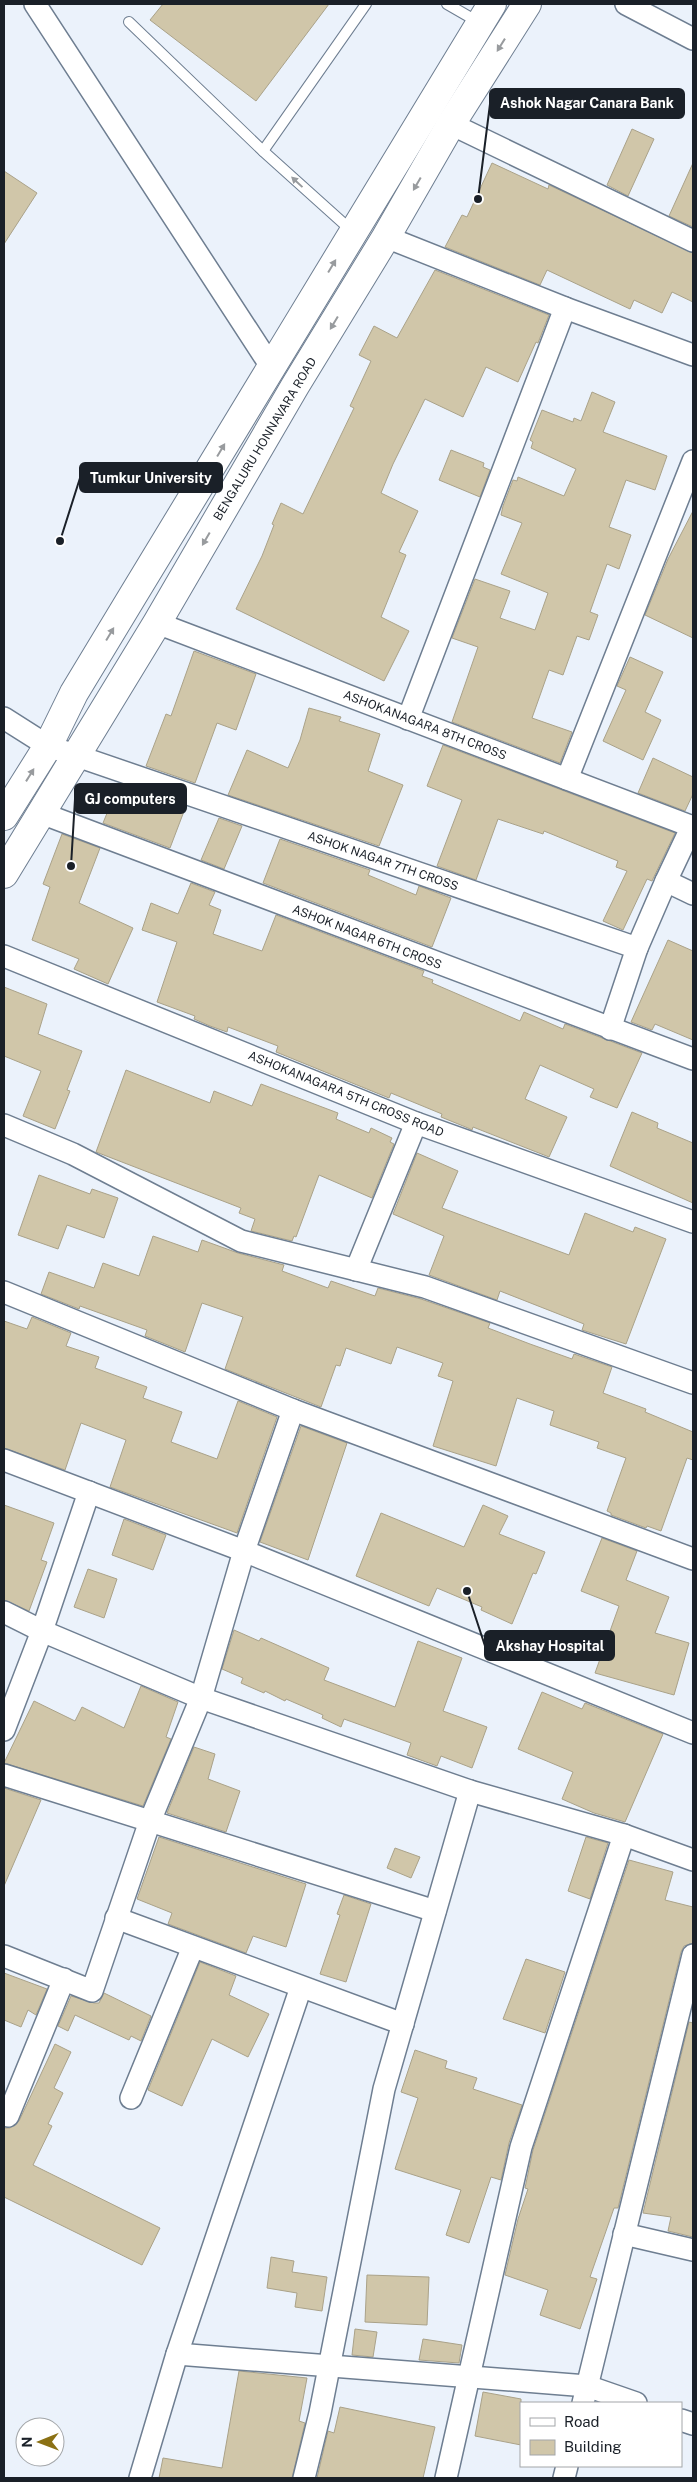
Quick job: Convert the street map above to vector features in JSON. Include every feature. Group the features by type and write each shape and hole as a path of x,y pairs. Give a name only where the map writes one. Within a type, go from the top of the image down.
{"main road":[{"name":"BENGALURU HONNAVARA ROAD","path":"4,874 157,623 451,124 527,4"},
{"path":"4,816 48,746 74,693 486,13"}],"street":[{"path":"35,4 272,368"},
{"path":"626,4 693,39"},
{"path":"451,124 693,241"},
{"path":"386,237 565,308 693,354"},
{"path":"408,719 565,308"},
{"path":"566,779 693,461"},
{"name":"ASHOKANAGARA 8TH CROSS","path":"157,623 693,827"},
{"name":"ASHOK NAGAR 7TH CROSS","path":"4,718 48,746 637,948"},
{"name":"ASHOK NAGAR 6TH CROSS","path":"41,813 693,1059"},
{"path":"610,1029 637,948 666,881 693,827"},
{"path":"666,881 693,894"},
{"name":"ASHOKANAGARA 5TH CROSS ROAD","path":"4,956 416,1124 693,1222"},
{"path":"356,1270 416,1124"},
{"path":"4,1125 73,1154 241,1241 425,1287 693,1383"},
{"path":"4,1292 293,1410 693,1558"},
{"path":"4,1956 92,1991 150,1821 201,1698 244,1552 293,1410"},
{"path":"4,1460 244,1552 693,1733"},
{"path":"4,1730 42,1631 89,1492"},
{"path":"4,1612 42,1631 201,1698 470,1791 624,1835 693,1860"},
{"path":"4,1775 435,1911"},
{"path":"304,2478 384,2089 470,1791"},
{"path":"446,2478 521,2147 624,1835"},
{"path":"116,1918 403,2024"},
{"path":"131,2098 193,1947"},
{"path":"585,2394 693,1955"},
{"path":"8,2116 64,1979"},
{"path":"140,2478 177,2354 301,1987"},
{"path":"624,2234 693,2250"},
{"path":"177,2354 470,2375 630,2402"}],"lane":[{"path":"263,151 366,4"},
{"path":"448,4 486,13"},
{"path":"129,22 263,151 353,232"}],"building":[{"path":"163,4 329,4 256,101 150,20"},
{"path":"632,129 654,139 628,196 607,185"},
{"path":"492,163 548,189 549,185 693,253 693,302 672,292 662,313 634,300 630,309 547,270 540,285 445,247 462,215 467,217"},
{"path":"693,163 693,227 669,216"},
{"path":"4,171 37,193 4,244"},
{"path":"435,270 549,315 538,343 536,342 518,382 486,367 463,417 425,399 393,464 381,493 418,511 399,552 406,555 381,617 409,631 384,681 236,609 262,556 281,503 303,514 354,408 350,406 371,361 359,355 374,326 397,338"},
{"path":"592,392 615,402 603,432 667,456 655,490 626,480 609,527 631,535 619,569 607,564 590,612 598,615 589,640 577,636 563,675 549,670 532,718 572,732 560,763 452,722 478,647 452,638 475,579 510,591 500,618 535,630 548,593 501,574 522,523 501,515 503,506 513,480 517,481 518,477 564,496 576,469 531,448 533,442 530,440 542,410 573,422 574,418 581,421"},
{"path":"451,450 484,463 483,467 490,470 480,497 439,480"},
{"path":"693,511 693,638 645,615 668,559"},
{"path":"194,651 256,674 236,730 217,723 195,783 146,766 166,714 171,716"},
{"path":"630,657 663,672 645,712 661,720 643,760 603,741 626,690 617,686"},
{"path":"309,708 341,717 339,721 380,734 368,771 403,785 379,846 228,795 247,750 288,768 300,740"},
{"path":"443,745 675,833 652,881 647,879 623,930 603,921 627,871 616,867 618,861 544,831 543,834 498,819 476,880 437,866 462,800 427,786"},
{"path":"653,758 693,777 693,794 685,811 638,793"},
{"path":"119,784 186,806 170,848 103,823"},
{"path":"219,818 242,826 224,869 201,860"},
{"path":"62,834 100,848 79,903 133,928 108,984 74,969 79,959 32,940 50,887 43,884"},
{"path":"280,839 370,870 368,875 416,895 419,886 451,898 432,947 263,883"},
{"path":"191,883 215,892 209,905 221,910 213,934 262,951 276,915 424,971 422,976 433,980 432,983 520,1021 524,1012 563,1029 565,1024 642,1053 617,1108 590,1097 594,1089 540,1065 525,1099 567,1117 549,1157 473,1127 472,1130 441,1117 442,1114 391,1093 389,1098 276,1052 278,1046 228,1027 227,1032 210,1026 194,1019 195,1016 157,1002 177,942 142,930 151,903 178,914"},
{"path":"668,940 693,951 693,1040 655,1024 652,1030 631,1022"},
{"path":"4,987 47,1004 38,1034 82,1051 67,1090 70,1091 55,1129 23,1116 41,1071 4,1056"},
{"path":"126,1070 210,1103 214,1091 252,1106 261,1084 338,1113 336,1119 369,1133 371,1128 392,1138 390,1142 394,1144 372,1198 319,1175 296,1237 294,1236 292,1241 251,1231 255,1219 239,1213 241,1208 96,1152"},
{"path":"632,1112 658,1123 657,1128 693,1143 693,1203 610,1166"},
{"path":"417,1153 458,1171 442,1208 569,1255 585,1213 633,1232 635,1227 666,1239 626,1344 582,1330 584,1324 500,1291 497,1300 429,1275 444,1236 393,1214"},
{"path":"39,1175 90,1194 92,1189 118,1198 104,1238 67,1225 58,1249 18,1235"},
{"path":"153,1236 198,1252 202,1240 238,1253 284,1265 282,1271 328,1288 331,1281 375,1296 378,1288 421,1299 490,1323 488,1328 572,1359 574,1354 612,1367 603,1393 646,1409 645,1412 693,1432 693,1460 687,1458 661,1531 647,1526 646,1528 611,1515 607,1511 626,1458 597,1448 599,1442 550,1425 554,1411 517,1398 496,1466 433,1446 453,1381 438,1376 443,1363 397,1347 391,1364 346,1348 340,1366 336,1365 321,1407 225,1369 243,1317 202,1303 185,1352 145,1336 147,1330 80,1306 79,1309 41,1294 49,1272 94,1288 103,1263 139,1276"},
{"path":"32,1317 71,1333 66,1346 99,1357 95,1368 147,1387 143,1398 182,1412 171,1442 217,1459 238,1401 277,1417 237,1533 110,1487 126,1440 81,1423 65,1470 4,1448 4,1321 27,1329"},
{"path":"301,1426 347,1443 308,1560 260,1542"},
{"path":"4,1505 54,1523 41,1560 47,1562 29,1611 4,1600"},
{"path":"483,1505 508,1516 499,1534 545,1552 536,1574 533,1573 512,1624 481,1610 482,1607 437,1588 429,1606 356,1576 381,1513 464,1547"},
{"path":"124,1519 166,1535 153,1570 112,1555"},
{"path":"602,1538 637,1551 626,1580 669,1597 655,1633 689,1643 674,1695 595,1673 619,1606 581,1591"},
{"path":"88,1569 117,1579 104,1618 74,1607"},
{"path":"234,1630 259,1641 261,1638 329,1668 324,1680 395,1707 418,1641 462,1658 443,1711 487,1727 472,1768 441,1756 437,1766 407,1755 411,1743 344,1719 341,1727 322,1718 323,1715 241,1683 243,1678 222,1669"},
{"path":"141,1686 178,1702 166,1737 171,1739 143,1806 4,1763 34,1701 75,1721 82,1707 124,1728"},
{"path":"542,1692 582,1709 585,1703 663,1734 625,1822 594,1813 562,1799 573,1772 518,1749"},
{"path":"194,1747 215,1754 208,1779 240,1791 226,1832 167,1813"},
{"path":"4,1788 41,1800 4,1886"},
{"path":"159,1837 306,1884 286,1947 253,1936 246,1953 168,1924 172,1913 137,1899"},
{"path":"586,1837 608,1843 590,1899 568,1891"},
{"path":"395,1848 420,1857 411,1878 387,1868"},
{"path":"629,1860 673,1872 665,1900 693,1907 693,1943 684,1946 681,1952 618,2208 614,2208 590,2277 597,2279 580,2329 540,2315 548,2290 505,2275 518,2219 528,2189 525,2188 533,2150"},
{"path":"344,1895 371,1904 346,1982 320,1974 340,1915 337,1914"},
{"path":"526,1959 565,1972 545,2033 503,2019"},
{"path":"200,1962 236,1976 229,1995 269,2014 248,2057 212,2039 182,2106 148,2090"},
{"path":"4,1973 47,1989 36,2015 28,2010 21,2027 4,2020"},
{"path":"104,1993 151,2016 141,2041 131,2036 129,2040 75,2015 68,2031 58,2026 71,1996 99,2003"},
{"path":"689,2022 693,2023 693,2237 668,2231 671,2217 643,2213"},
{"path":"55,2044 71,2052 54,2088 63,2093 48,2124 52,2126 33,2165 160,2228 142,2265 4,2197 4,2128 10,2128 19,2121"},
{"path":"415,2050 447,2061 445,2068 477,2078 473,2089 522,2105 509,2143 501,2180 491,2177 469,2243 446,2235 461,2190 395,2169 418,2098 401,2092"},
{"path":"271,2257 294,2261 292,2272 327,2277 322,2311 295,2307 297,2293 267,2288"},
{"path":"367,2275 429,2277 427,2325 365,2322"},
{"path":"355,2329 377,2332 373,2357 352,2355"},
{"path":"423,2339 462,2345 459,2363 419,2360"},
{"path":"239,2371 307,2378 299,2421 305,2423 292,2478 159,2478 163,2458 222,2468"},
{"path":"483,2392 521,2399 520,2445 475,2436"},
{"path":"340,2407 435,2427 423,2478 317,2478 328,2431 334,2433"}],"place":[{"name":"Ashok Nagar Canara Bank","path":"478,199"},
{"name":"Tumkur University","path":"60,541"},
{"name":"GJ computers","path":"71,866"},
{"name":"Akshay Hospital","path":"467,1591"}]}
